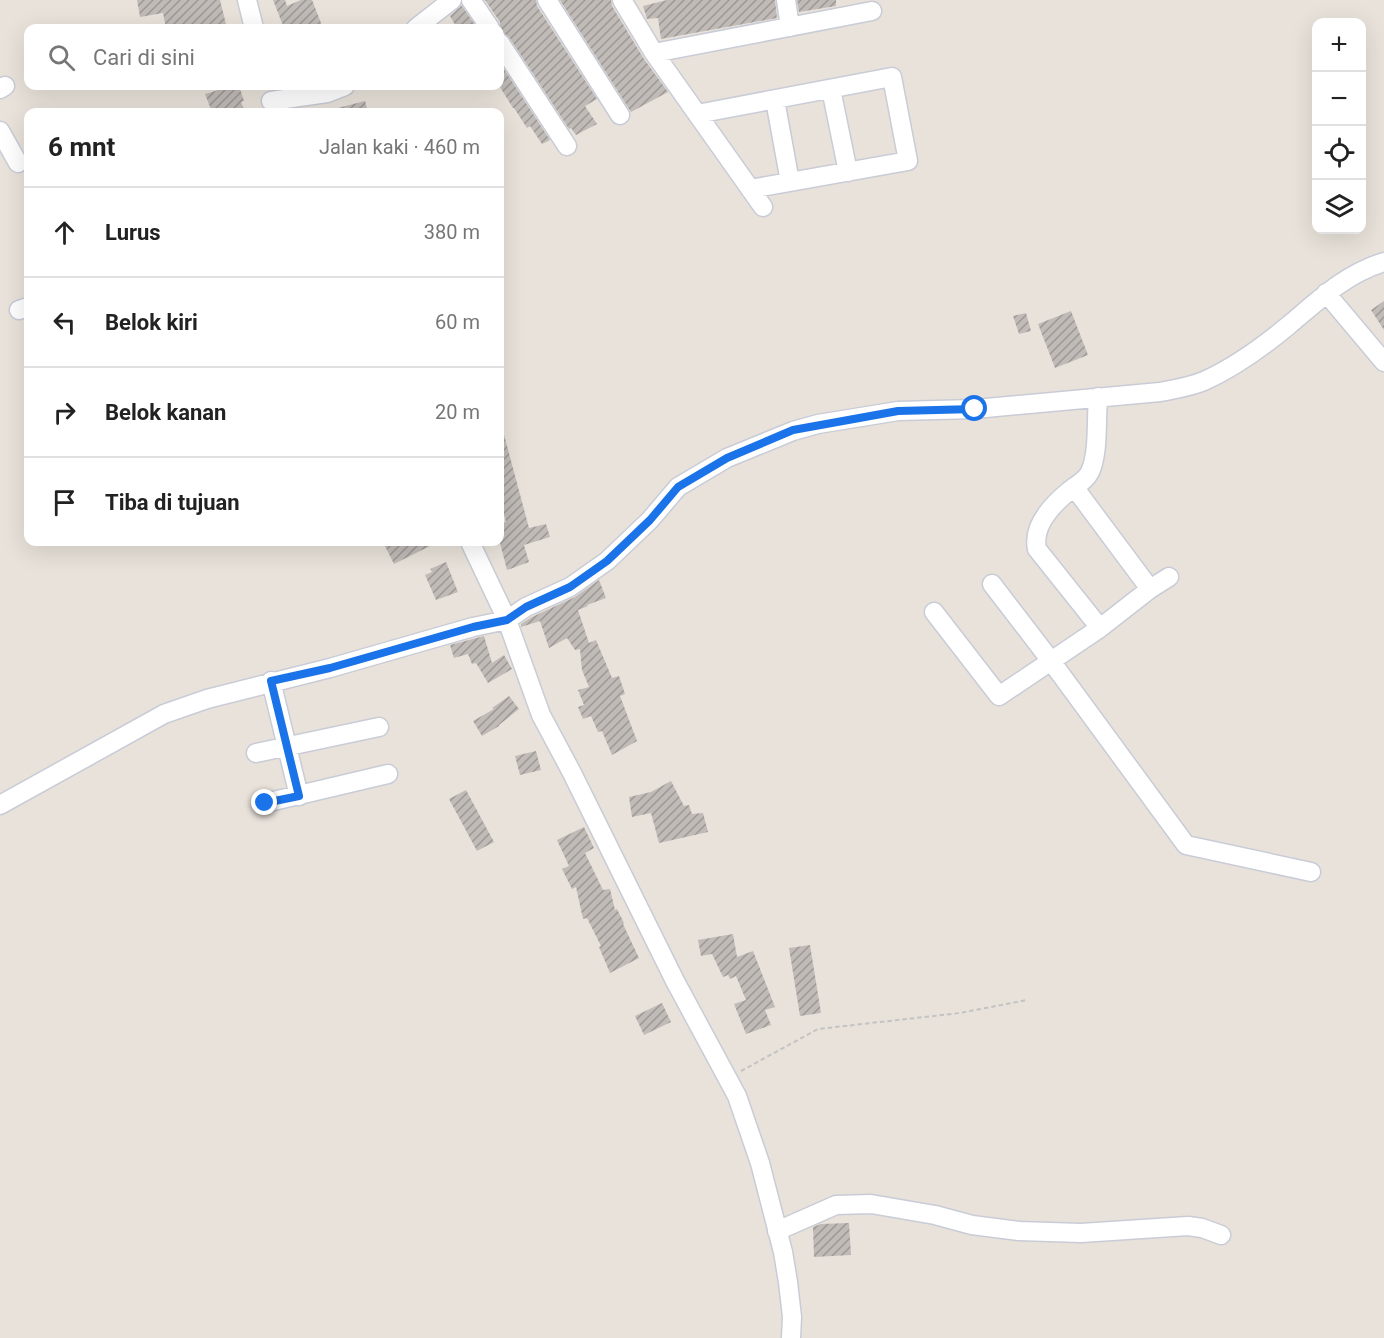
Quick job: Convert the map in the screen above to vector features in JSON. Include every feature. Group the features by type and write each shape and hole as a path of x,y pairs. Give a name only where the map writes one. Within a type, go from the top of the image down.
{"street":[{"path":"247,0 253,24"},
{"path":"421,24 452,0"},
{"path":"471,0 487,24"},
{"path":"547,0 620,115"},
{"path":"622,0 654,53 763,207"},
{"path":"786,0 790,27"},
{"path":"654,53 872,11"},
{"path":"504,49 567,146"},
{"path":"697,114 892,78 908,161 750,189"},
{"path":"831,89 848,172"},
{"path":"270,100 335,90"},
{"path":"775,100 790,182"},
{"path":"0,131 18,163"},
{"path":"0,805 164,714 271,681 330,668 473,627 507,620 526,607 570,587 607,561 650,520 678,487 727,458 793,430 898,411 975,409 1160,392 1205,381 1233,365 1286,327 1342,280 1384,262"},
{"path":"1326,293 1384,362"},
{"path":"1098,397 1092,468 1089,475 1046,513 1035,540 1037,549 1100,628"},
{"path":"1074,488 1150,589"},
{"path":"472,546 507,620 541,715 740,1104 760,1163 777,1231 788,1282 792,1317 791,1338"},
{"path":"934,612 999,696 1100,628 1169,577"},
{"path":"992,584 1186,845 1311,873"},
{"path":"271,681 299,796"},
{"path":"256,753 379,728"},
{"path":"265,803 388,774"},
{"path":"777,1231 836,1205 871,1204 935,1215 972,1225 1019,1230 1081,1233 1188,1226 1221,1235"}],"path":[{"path":"728,1078 818,1029 960,1013 1027,1000"}],"building":[{"path":"137,0 220,0 226,24 165,24 163,13 140,17"},
{"path":"273,0 285,0 287,6 301,0 312,0 321,24 282,24"},
{"path":"485,0 536,0 537,6 597,99 585,106 597,124 576,135 571,128 569,129 509,37 504,34 504,24 500,22"},
{"path":"560,0 611,0 612,6 644,59 668,92 631,112"},
{"path":"667,0 775,0 777,18 661,39 658,18 647,19 643,6"},
{"path":"797,0 836,0 836,6 799,12"},
{"path":"462,6 474,24 455,24 450,16"},
{"path":"504,69 550,140 542,144 530,126 527,128 502,90 504,90"},
{"path":"218,90 240,90 243,108 210,108 205,94"},
{"path":"365,101 367,108 338,108"},
{"path":"1384,301 1384,330 1371,310"},
{"path":"1071,311 1088,355 1055,368 1038,324"},
{"path":"1026,313 1031,331 1019,334 1013,316"},
{"path":"504,435 529,528 546,524 550,537 524,545 529,562 507,570 501,546 504,546 504,523 506,522 504,515"},
{"path":"385,546 430,546 394,564"},
{"path":"446,562 458,592 436,600 425,575 432,572 430,569"},
{"path":"599,580 606,598 578,610 589,643 596,640 612,678 619,676 625,694 620,696 637,741 612,755 602,731 598,732 591,716 583,719 578,707 584,705 578,690 589,687 582,670 580,649 575,650 567,638 549,648 540,621 521,627 521,624 532,617 575,597"},
{"path":"484,636 492,663 504,655 512,669 488,683 476,663 472,664 468,654 454,658 450,645"},
{"path":"509,696 519,709 499,726 482,736 473,721 494,709 492,708"},
{"path":"536,751 541,770 520,775 515,756"},
{"path":"671,781 684,806 689,805 692,814 703,813 708,832 659,843 651,813 632,817 629,797 651,792"},
{"path":"466,790 494,842 477,851 449,799"},
{"path":"584,827 594,848 585,853 603,890 610,889 615,910 617,909 624,923 639,958 610,973 599,947 601,946 587,918 583,919 576,887 572,889 562,869 569,866 557,840"},
{"path":"733,934 737,957 753,951 775,1007 765,1010 771,1025 746,1034 734,1004 746,1000 736,976 730,979 728,975 723,977 712,954 701,956 698,940"},
{"path":"810,945 821,1013 800,1016 789,948"},
{"path":"662,1003 671,1022 644,1035 635,1016"},
{"path":"849,1223 851,1255 814,1257 813,1227 821,1224"}],"route":[{"path":"265,803 299,796 271,681 330,668 473,627 507,620 526,607 570,587 607,561 650,520 678,487 727,458 793,430 898,411 975,409"}]}
